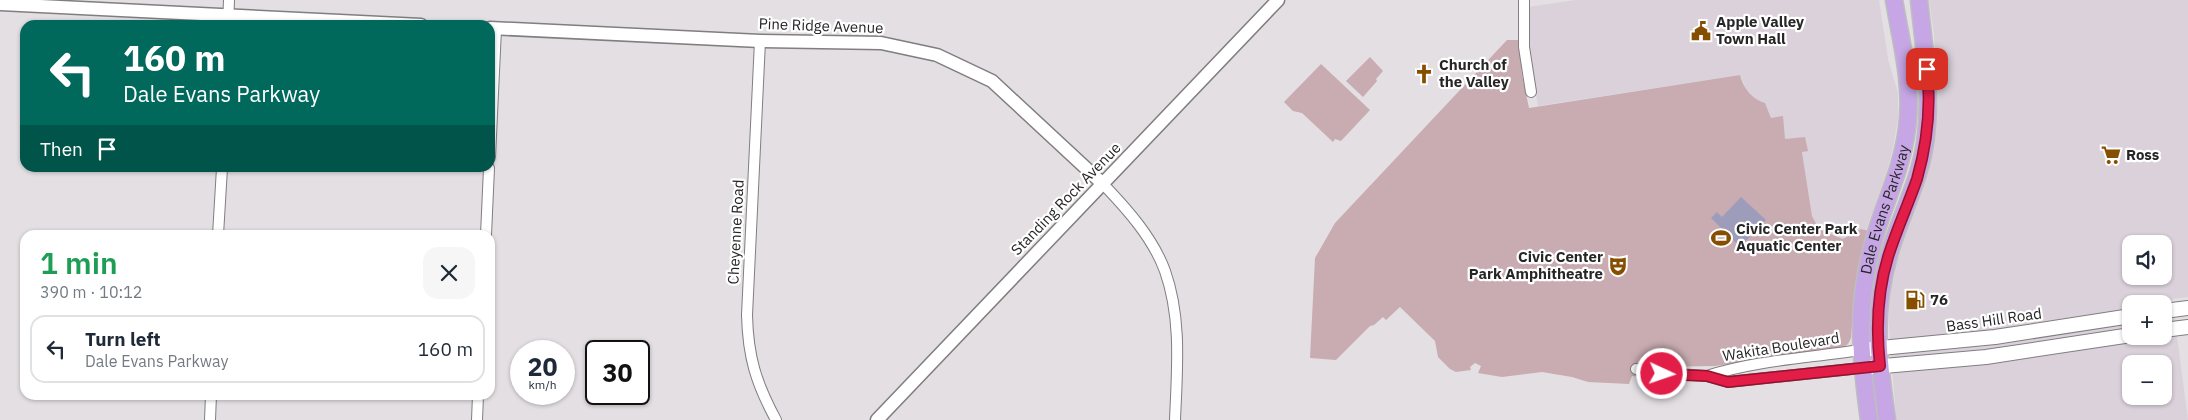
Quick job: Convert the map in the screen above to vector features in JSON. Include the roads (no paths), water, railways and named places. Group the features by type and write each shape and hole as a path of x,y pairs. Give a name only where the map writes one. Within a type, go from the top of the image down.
{"main road":[{"name":"Dale Evans Parkway","path":"1869,420 1860,350 1860,326 1867,268 1875,236 1900,166 1907,127 1909,96 1894,0"},
{"name":"Dale Evans Parkway","path":"1887,420 1878,348 1878,305 1888,258 1917,177 1925,144 1929,88 1919,0"},
{"path":"2172,310 2188,308"},
{"name":"Bass Hill Road","path":"1860,350 1995,337 2122,317"},
{"path":"2172,329 2188,327"},
{"path":"1862,368 1986,357 2122,335"}],"street":[{"path":"0,4 228,20 229,0"},
{"name":"Standing Rock Avenue","path":"877,420 1278,0"},
{"path":"1524,0 1524,47 1530,92"},
{"name":"Pine Ridge Avenue","path":"495,28 760,41 881,44 937,55 992,81 1103,184"},
{"name":"Cheyenne Road","path":"760,41 748,305 748,344 758,382 776,420"},
{"path":"218,230 222,172"},
{"path":"486,230 490,172"},
{"path":"1103,184 1129,211 1165,270 1177,320 1175,420"},
{"name":"Wakita Boulevard","path":"1707,376 1730,368 1860,350"},
{"name":"Wakita Boulevard","path":"1636,369 1662,374 1707,376 1728,382 1862,368"},
{"path":"210,420 211,400"},
{"path":"477,420 478,400"}],"water":[{"path":"1741,197 1766,220 1740,247 1711,218 1717,212 1722,217"}],"place":[{"name":"Apple Valley Town Hall","path":"1701,31"},
{"name":"Church of the Valley","path":"1424,74"},
{"name":"Ross","path":"2111,155"},
{"name":"Civic Center Park Aquatic Center","path":"1721,238"},
{"name":"Civic Center Park Amphitheatre","path":"1618,266"},
{"name":"76","path":"1915,300"}]}
